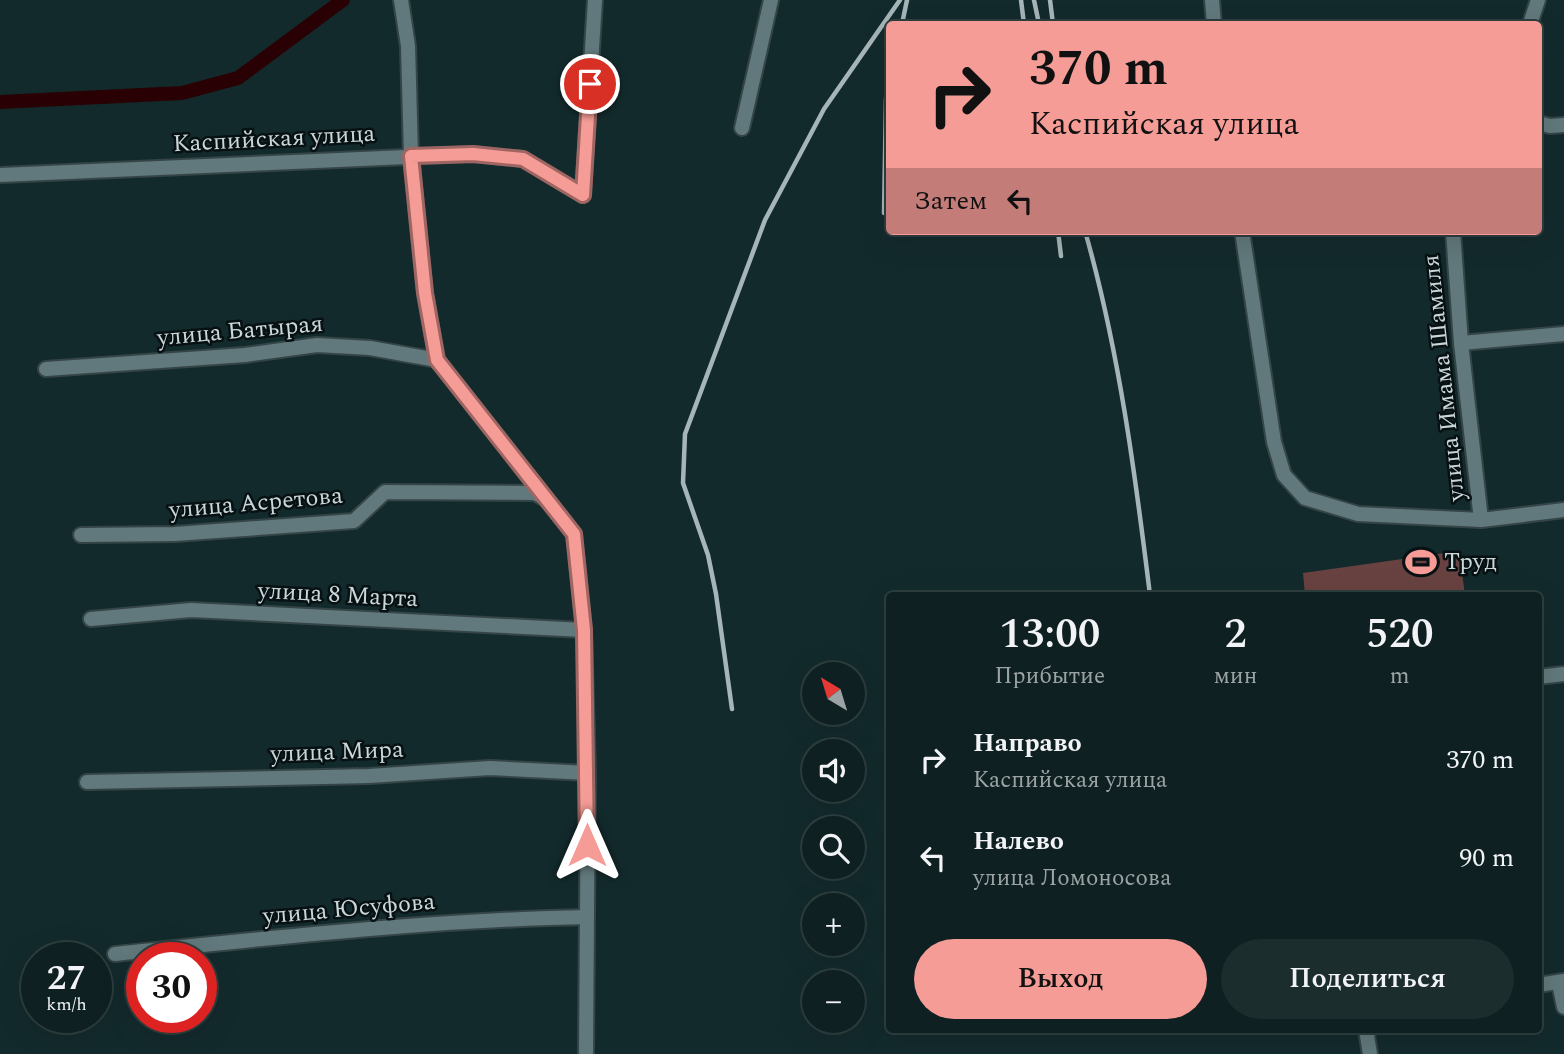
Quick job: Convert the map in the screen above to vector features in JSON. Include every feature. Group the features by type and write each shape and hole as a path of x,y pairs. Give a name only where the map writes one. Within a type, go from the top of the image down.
{"street":[{"path":"401,0 408,46 411,156 425,293 437,360 574,534 584,630 588,774 586,1054"},
{"name":"Каспийская улица","path":"0,175 473,154 523,159 583,195 595,0"},
{"path":"742,128 771,0"},
{"path":"1212,0 1214,21"},
{"path":"1531,21 1538,0"},
{"path":"1542,124 1564,125"},
{"path":"1243,235 1274,442 1284,475 1305,498 1358,514 1482,520 1564,510"},
{"name":"улица Имама Шамиля","path":"1453,235 1461,343 1482,520"},
{"path":"1461,343 1564,334"},
{"name":"улица Батырая","path":"46,369 245,355 317,345 370,348 437,360"},
{"name":"улица Асретова","path":"81,535 176,534 354,521 385,492 535,493 549,501"},
{"name":"улица 8 Марта","path":"91,619 191,610 584,630"},
{"path":"1542,677 1564,674"},
{"name":"улица Мира","path":"88,782 369,776 490,768 588,774"},
{"name":"улица Юсуфова","path":"115,954 353,930 505,919 587,917"},
{"path":"1542,984 1561,982 1564,1007"},
{"path":"1368,1033 1370,1054"}],"shaded area":[{"name":"Труд","path":"1459,551 1465,592 1305,592 1303,573"}],"waterway":[{"path":"0,102 182,93 238,78 343,0"}],"railway":[{"path":"732,709 708,555 683,483 685,434 765,220 824,109 900,0"},
{"path":"903,21 907,0"},
{"path":"1021,0 1024,21"},
{"path":"1034,0 1038,21"},
{"path":"1050,0 1053,21"},
{"path":"884,213 886,99"},
{"path":"1058,235 1061,256"},
{"path":"1086,235 1117,366 1150,592"}],"place":[{"name":"Труд","path":"1421,562"}],"route":[{"path":"587,845 584,630 574,534 437,360 425,293 411,156 473,154 523,159 583,195 590,84"}]}
